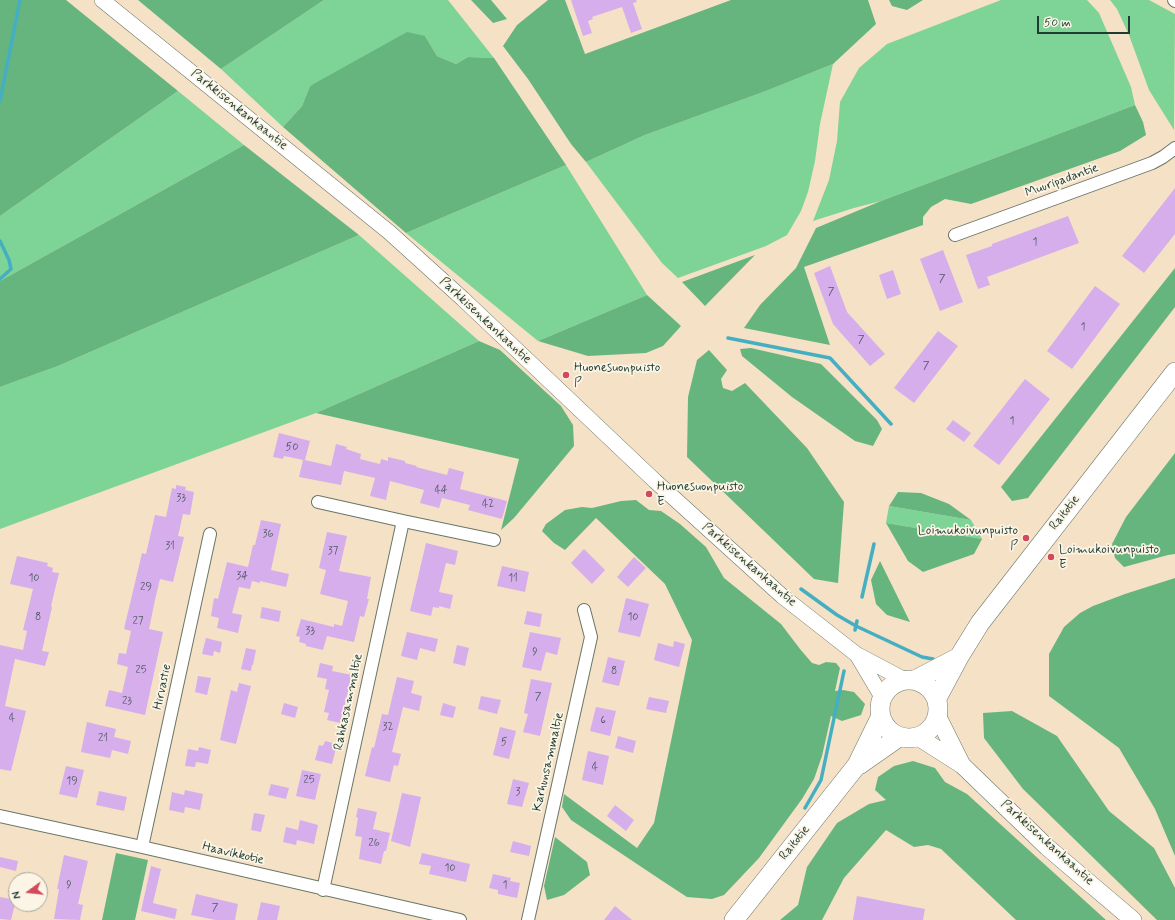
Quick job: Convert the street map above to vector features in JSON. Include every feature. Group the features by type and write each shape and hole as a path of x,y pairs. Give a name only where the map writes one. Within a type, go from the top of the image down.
{"main road":[{"name":"Raitotie","path":"937,698 959,656 980,623 1175,372"},
{"name":"Raitotie","path":"910,680 959,656"},
{"path":"910,680 924,684 932,690 937,698 939,708 938,717 933,726 926,733 918,737 908,738 891,732 884,725 880,716 880,706 882,697 888,689 896,683 910,680"},
{"name":"Raitotie","path":"734,920 857,765 880,716"},
{"name":"Parkkisenkankaantie","path":"938,717 962,765"},
{"name":"Raitotie","path":"857,765 899,736"},
{"name":"Parkkisenkankaantie","path":"918,737 962,765 1048,847 1133,920"}],"street":[{"name":"Parkkisenkankaantie","path":"102,0 389,232 463,299 672,497 782,596 856,654 910,680"},
{"name":"Muuripadantie","path":"955,235 1152,163 1175,148"},
{"path":"318,502 403,522 494,540"},
{"name":"Rahkasammaltie","path":"323,890 403,522"},
{"name":"Hirvastie","path":"142,847 210,534"},
{"name":"Karhunsammaltie","path":"528,920 591,637 584,610"},
{"name":"Parkkisenkankaantie","path":"856,654 882,697"},
{"name":"Haavikkotie","path":"0,816 460,920"}],"green space":[{"path":"0,0 66,0 178,91 0,216"},
{"path":"138,0 324,0 221,69"},
{"path":"324,0 448,0 494,58 468,57 456,64 437,56 425,36 310,86 302,106 283,127 221,69"},
{"path":"471,0 491,0 507,19 493,23"},
{"path":"548,0 565,0 585,54 731,0 868,0 876,24 833,64 766,91 645,135 586,162 571,144 528,79 503,46 517,25"},
{"path":"889,0 923,0 907,10 892,6"},
{"path":"1001,0 1087,0 1099,13 1131,87 1135,105 881,201 813,221 829,180 837,141 840,102 859,68 887,44"},
{"path":"1110,0 1149,0 1175,14 1174,130 1149,90 1129,35 1117,9"},
{"path":"407,32 425,36 437,56 456,64 468,57 494,58 566,165 406,233 283,127 302,106 310,86"},
{"path":"833,64 820,124 815,161 808,192 801,211 787,235 766,246 678,278 662,263 586,162 645,135 766,91"},
{"path":"178,91 244,145 0,281 0,216"},
{"path":"1135,105 1143,122 1146,135 1120,151 971,204 945,199 931,207 923,217 923,225 804,267 830,345 744,328 760,305 796,268 816,228 881,201"},
{"path":"244,145 359,235 58,366 0,387 0,281"},
{"path":"566,165 647,295 538,341 406,233"},
{"path":"359,235 479,341 316,413 0,529 0,387 58,366"},
{"path":"755,255 705,306 682,282"},
{"path":"1175,268 1175,307 1028,498 1012,501 1001,487"},
{"path":"647,295 681,326 663,346 646,353 588,356 538,341"},
{"path":"479,341 500,350 561,406 573,425 574,446 514,518 501,530 519,459 316,413"},
{"path":"751,348 821,364 877,420 882,429 873,446 855,441 792,397 742,356 740,349"},
{"path":"709,350 727,370 721,379 723,388 732,391 745,383 807,448 844,502 838,583 814,579 687,457 688,397 697,360"},
{"path":"1175,453 1175,554 1124,567 1115,558 1112,544 1126,517"},
{"path":"898,492 921,493 949,504 971,520 889,506"},
{"path":"636,500 649,510 661,511 680,524 706,547 724,578 781,624 812,663 819,665 826,662 836,663 840,668 835,691 843,690 854,692 865,704 861,715 842,721 831,716 822,756 814,779 802,799 759,858 724,895 712,899 687,897 571,820 562,807 564,794 637,848 654,823 692,640 665,584 596,518 565,550 554,543 542,531 546,524 565,510 582,507 592,508 621,501"},
{"path":"889,506 971,520 982,539 886,523"},
{"path":"886,523 982,539 974,554 923,572 908,561"},
{"path":"880,561 910,622 887,615 876,604 871,580"},
{"path":"1175,578 1175,856 1155,809 1119,748 1049,696 1049,654 1064,627 1080,613 1093,606 1125,594"},
{"path":"1012,711 1057,736 1109,811 1154,848 1175,888 1175,920 1157,920 1023,789 984,738 983,713"},
{"path":"913,761 935,768 945,782 967,794 1106,920 1016,920 941,849 928,845 914,847 886,830 844,878 822,920 780,920 798,905 807,867 837,823 869,804 886,800 875,790 878,777 894,766"},
{"path":"555,837 587,862 590,875 564,895 547,900 544,886"},
{"path":"116,853 148,860 135,920 102,920"}],"building":[{"path":"571,0 636,0 637,2 633,3 642,29 631,33 622,7 592,17 593,19 588,21 592,33 583,36"},
{"path":"1175,188 1175,234 1144,273 1122,256"},
{"path":"1068,216 1079,243 987,277 990,285 978,289 966,255"},
{"path":"943,250 963,302 940,311 920,259"},
{"path":"830,266 847,312 885,354 870,366 833,324 814,273"},
{"path":"893,270 901,294 887,299 879,275"},
{"path":"1095,286 1120,304 1072,369 1047,351"},
{"path":"938,331 958,346 914,403 894,388"},
{"path":"1025,379 1050,399 999,465 973,446"},
{"path":"953,420 971,433 964,442 946,429"},
{"path":"279,433 310,441 305,460 331,466 336,444 347,447 346,449 361,454 360,459 380,464 381,459 388,461 388,457 405,461 405,463 417,466 416,467 447,475 449,468 464,472 460,489 507,501 502,519 468,510 470,505 442,498 439,508 420,503 424,490 390,481 386,500 370,496 375,478 344,471 341,485 299,477 303,460 284,456 283,459 273,457"},
{"path":"176,485 186,487 185,490 194,492 190,515 183,514 178,536 184,537 173,582 160,579 155,600 149,629 163,632 145,715 105,706 109,690 122,693 128,667 117,664 119,653 126,654 131,631 124,629 142,553 146,554 155,515 166,517 172,488 176,489"},
{"path":"261,520 281,524 271,570 289,574 286,587 260,581 260,583 252,581 250,589 239,587 232,613 242,615 238,633 217,628 219,618 211,616 214,598 218,599 227,562 248,567"},
{"path":"327,532 347,536 339,571 371,577 367,599 369,599 364,617 360,616 354,642 327,636 323,650 306,646 306,644 299,642 300,637 296,636 301,619 334,627 334,624 342,626 348,601 320,594 326,570 319,568"},
{"path":"426,543 458,551 455,565 446,563 439,592 453,595 450,609 439,606 439,608 433,607 431,616 410,611"},
{"path":"584,549 605,570 592,584 571,563"},
{"path":"17,556 48,563 47,566 53,568 52,572 59,573 42,651 49,652 45,666 15,659 5,706 26,711 11,771 0,769 0,645 23,650 27,631 23,630 33,589 10,584"},
{"path":"634,557 646,568 628,587 617,577"},
{"path":"502,566 529,572 525,592 497,586"},
{"path":"626,598 649,604 640,637 618,632"},
{"path":"262,607 281,611 279,622 260,618"},
{"path":"527,611 542,614 540,627 524,624"},
{"path":"407,632 438,639 435,652 420,648 417,660 401,656"},
{"path":"530,632 561,638 557,655 546,652 541,671 522,667"},
{"path":"206,638 222,642 220,653 214,651 213,656 202,654"},
{"path":"674,641 685,644 679,667 654,660 658,643 673,647"},
{"path":"457,645 469,648 465,666 453,663"},
{"path":"246,648 256,650 251,671 241,669"},
{"path":"608,657 625,661 619,686 602,682"},
{"path":"320,663 333,666 332,671 352,675 340,723 327,720 329,713 324,712 329,690 325,689 327,679 317,677"},
{"path":"198,676 211,678 207,695 195,692"},
{"path":"397,677 414,681 411,693 422,696 419,711 403,707 392,752 401,754 398,766 394,765 390,782 365,776 372,747 374,748 382,714 388,715"},
{"path":"531,679 552,683 540,736 523,732 528,714 524,713"},
{"path":"239,683 251,686 236,744 220,740 231,690 237,692"},
{"path":"481,696 501,700 497,714 478,709"},
{"path":"649,697 669,701 666,713 646,709"},
{"path":"284,703 298,707 295,718 281,714"},
{"path":"443,703 456,707 453,718 440,715"},
{"path":"596,707 616,711 610,736 590,731"},
{"path":"87,722 116,729 114,737 131,741 128,754 112,750 110,758 81,752"},
{"path":"500,727 516,731 509,759 493,755"},
{"path":"618,736 636,741 633,753 615,748"},
{"path":"325,741 337,744 332,764 315,760 319,745 323,746"},
{"path":"199,747 211,750 208,764 196,762 195,767 185,766 188,749 198,751"},
{"path":"588,751 609,756 603,785 582,780"},
{"path":"66,766 84,770 77,798 59,794"},
{"path":"302,770 321,774 315,800 296,796"},
{"path":"513,779 529,783 522,807 507,804"},
{"path":"271,784 289,788 286,799 268,795"},
{"path":"185,790 203,794 200,810 185,807 184,813 169,810 172,792 184,795"},
{"path":"99,791 127,797 124,811 96,805"},
{"path":"402,793 421,797 410,847 391,841"},
{"path":"615,805 634,820 626,831 607,816"},
{"path":"358,808 377,812 373,829 390,833 381,864 359,859 362,837 355,836"},
{"path":"254,813 265,815 261,832 251,830"},
{"path":"300,820 318,825 314,844 297,840 296,845 283,842 286,827 298,830"},
{"path":"513,841 531,846 529,856 510,852"},
{"path":"422,853 470,864 466,882 429,874 431,866 419,864"},
{"path":"64,855 88,861 78,904 83,905 80,920 54,919 59,889 57,889"},
{"path":"0,857 18,861 16,871 0,867"},
{"path":"151,866 161,869 153,903 177,909 175,919 141,911"},
{"path":"493,874 511,878 510,881 520,883 517,898 498,894 498,890 489,888"},
{"path":"196,894 238,904 235,920 216,920 191,915"},
{"path":"857,896 925,909 923,920 853,920"},
{"path":"0,897 8,898 8,912 13,912 11,920 0,919"},
{"path":"261,902 280,906 277,920 257,920"},
{"path":"615,906 632,920 604,920"}],"waterway":[{"path":"0,101 20,0"},
{"path":"0,241 9,260 11,269 0,279"},
{"path":"728,338 830,358 891,424"},
{"path":"862,597 874,544"},
{"path":"801,589 837,615 856,626 922,657 933,659"},
{"path":"855,630 857,621"},
{"path":"805,808 821,780 844,671"}],"place":[{"name":"Huonesuonpuisto P","path":"566,375"},
{"name":"Huonesuonpuisto E","path":"649,494"},
{"name":"Loimukoivunpuisto P","path":"1026,538"},
{"name":"Loimukoivunpuisto E","path":"1051,557"}]}
